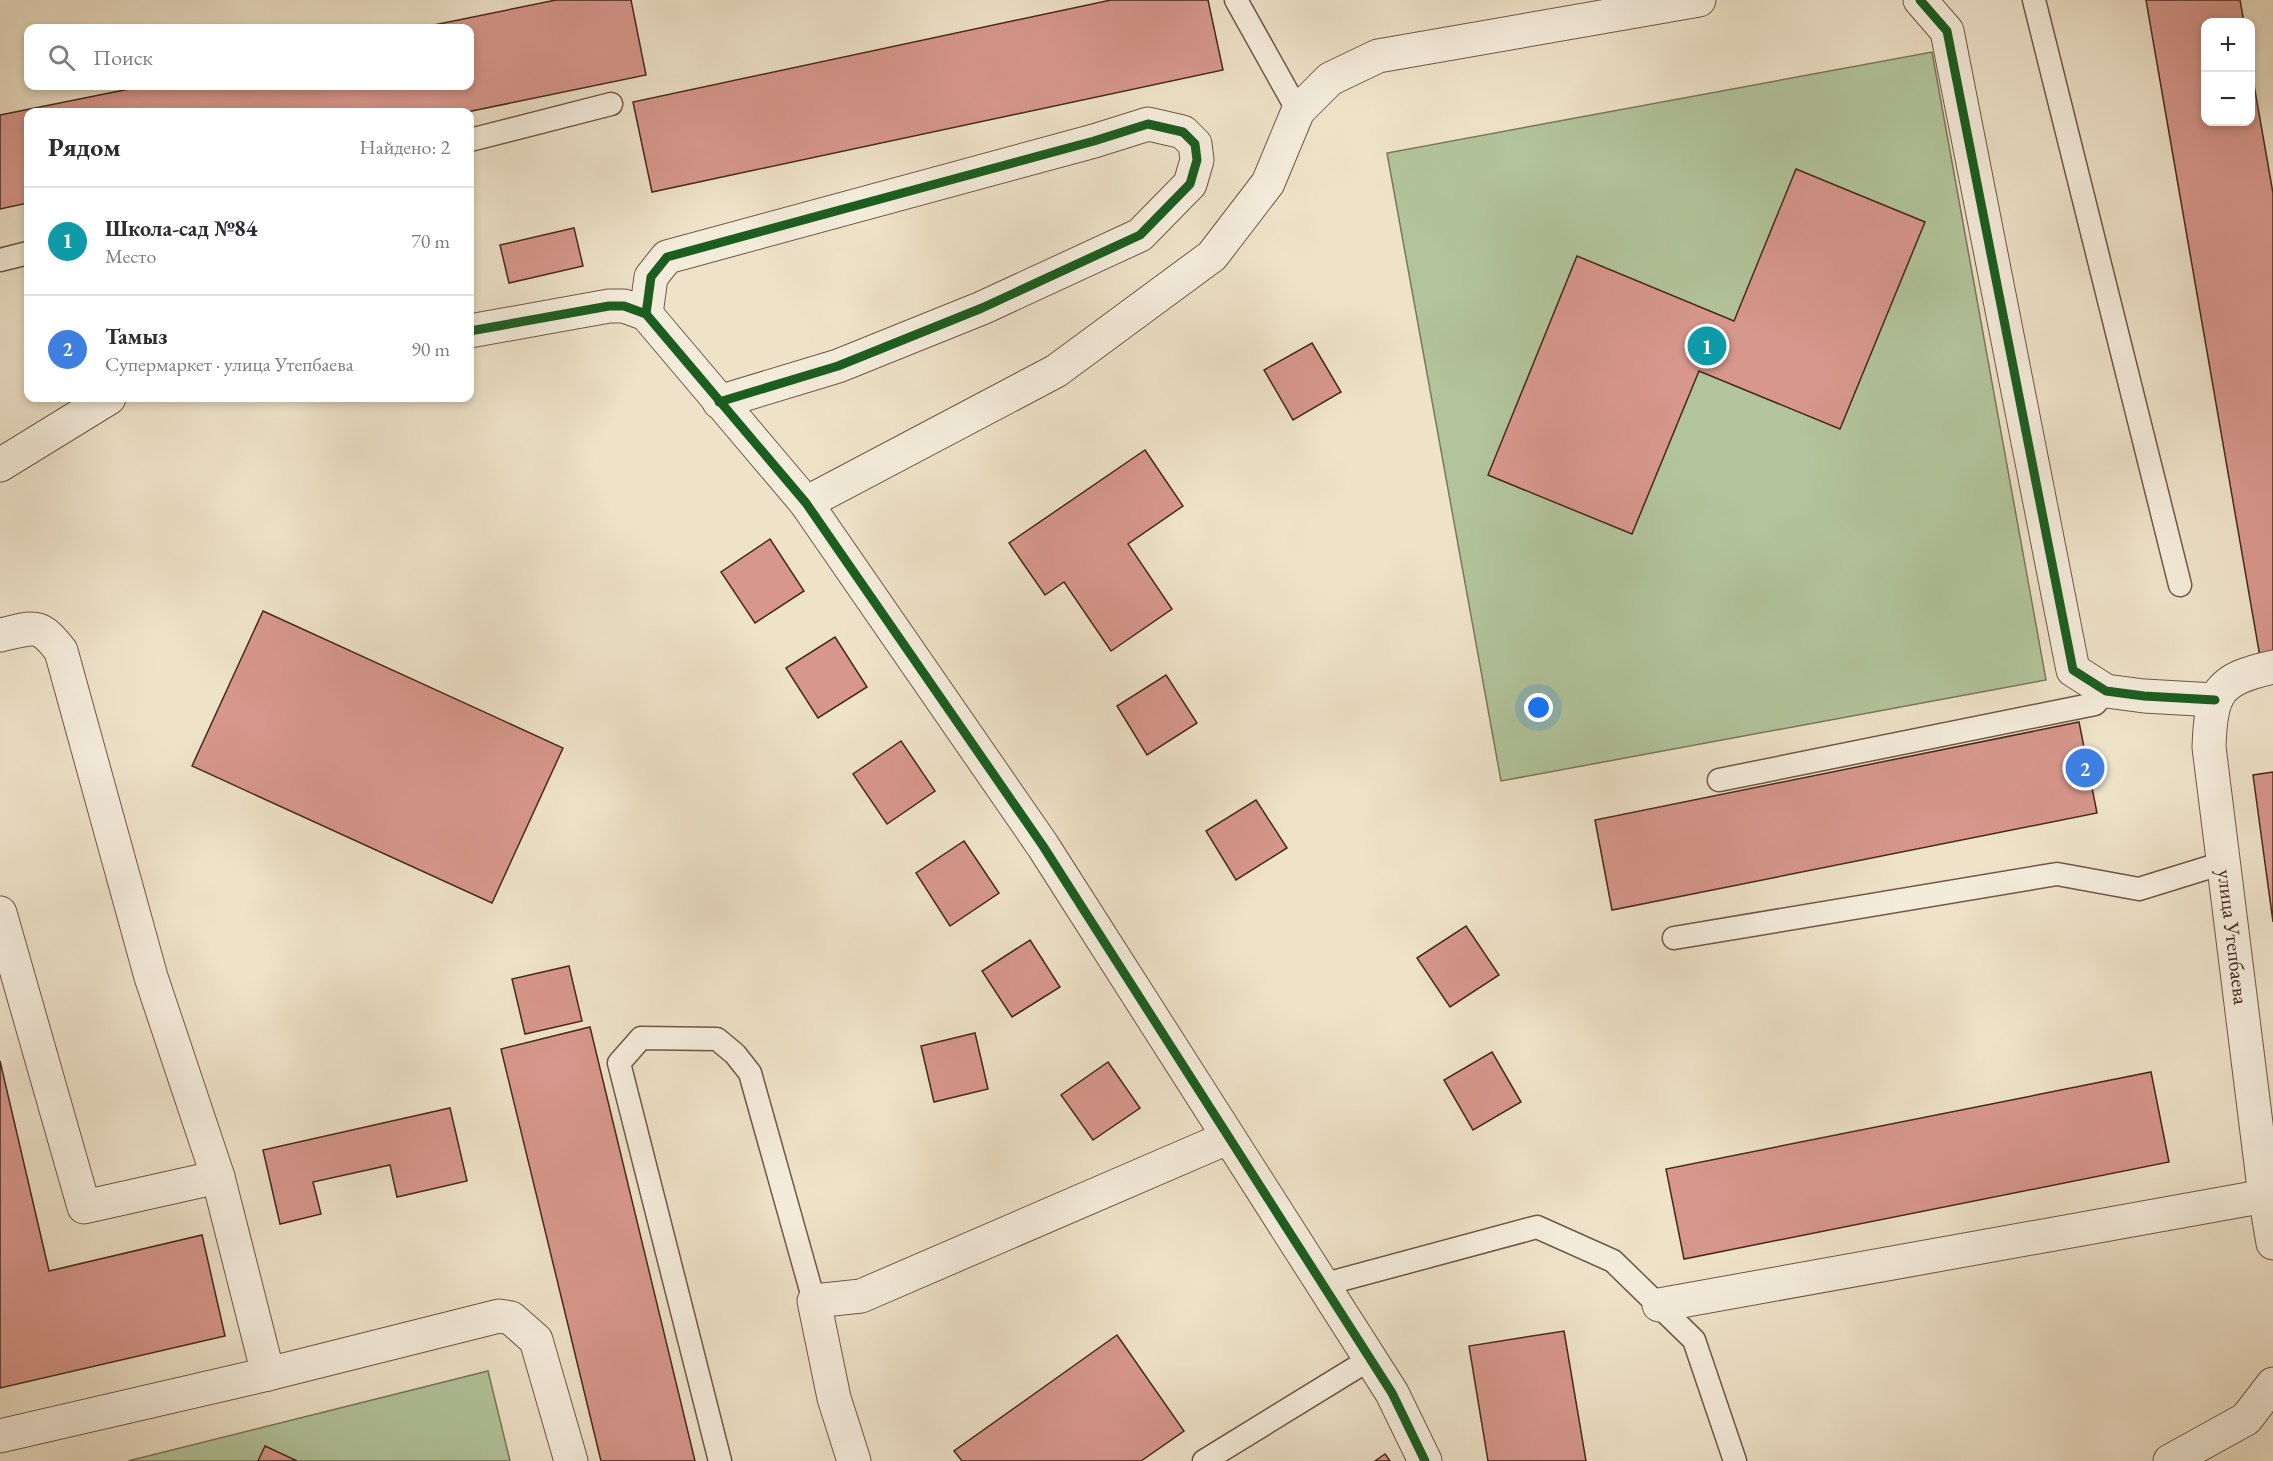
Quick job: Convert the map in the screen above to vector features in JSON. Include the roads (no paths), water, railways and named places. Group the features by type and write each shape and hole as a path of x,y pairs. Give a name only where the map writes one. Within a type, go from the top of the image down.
{"street":[{"path":"806,504 1056,371 1212,256 1268,183 1298,111 1330,79 1378,56 1699,0"},
{"path":"1920,0 1947,31 2073,670 2106,691 2144,696 2215,700 2223,687 2237,677 2273,667"},
{"path":"646,314 651,277 666,257 1094,141 1148,124 1184,132 1195,144 1197,160 1190,184 1140,235 982,308 838,366 719,402"},
{"path":"474,330 609,306 624,306 646,314 806,504 1043,846 1227,1138 1392,1393 1425,1461"},
{"path":"0,465 102,402"},
{"path":"0,635 35,628 48,634 61,651 152,977 218,1177 268,1374"},
{"name":"улица Утепбаева","path":"2215,700 2210,717 2209,747 2265,1196 2273,1243"},
{"path":"0,913 84,1207 218,1177"},
{"path":"854,1461 834,1398 814,1301 861,1296 1227,1138"},
{"path":"1659,1305 2265,1196"},
{"path":"0,1436 268,1374 499,1316 511,1318 536,1340 571,1461"},
{"path":"2170,1461 2246,1419 2273,1384"}],"lane":[{"path":"1236,0 1298,111"},
{"path":"2034,0 2180,585"},
{"path":"474,139 611,104"},
{"path":"0,260 24,254"},
{"path":"1719,780 2095,704 2106,691"},
{"path":"1674,938 2057,874 2139,889 2223,863"},
{"path":"720,1461 619,1063 641,1038 717,1039 735,1054 750,1073 814,1301"},
{"path":"1322,1284 1537,1227 1613,1261 1694,1340 1735,1461"},
{"path":"1204,1461 1370,1359"}],"place":[{"name":"Школа-сад №84","path":"1707,346"},
{"name":"Тамыз","path":"2085,768"}]}
